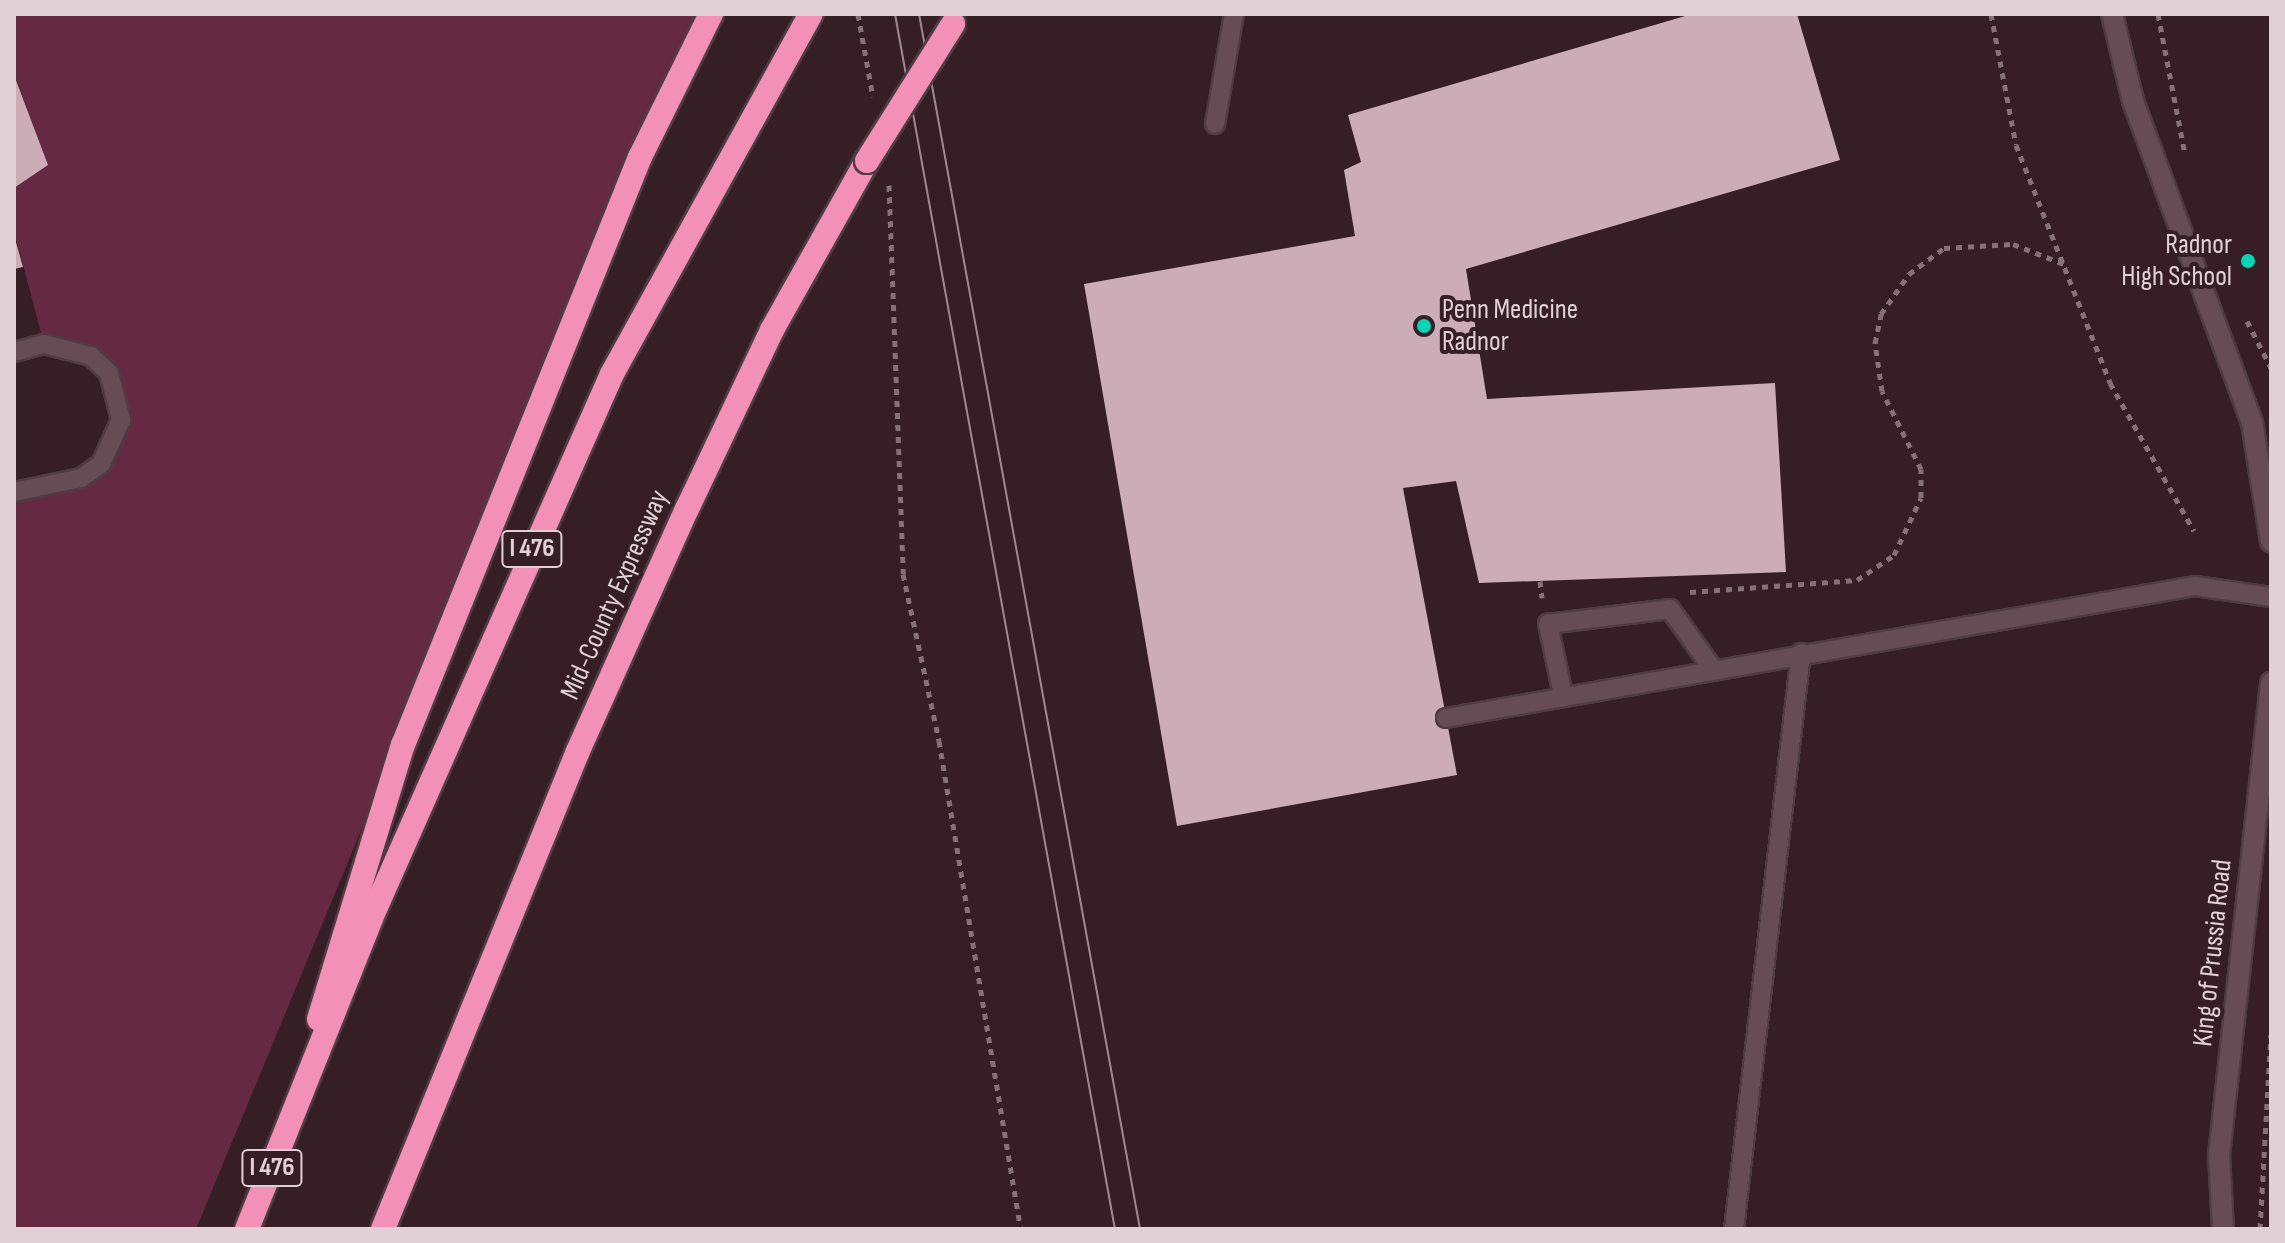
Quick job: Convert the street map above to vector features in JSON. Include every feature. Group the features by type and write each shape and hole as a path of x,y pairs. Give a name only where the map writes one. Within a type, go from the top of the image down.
{"highway":[{"path":"298,1107 338,938 403,745 640,157 711,14"},
{"name":"I 476","path":"247,1229 382,893 612,374 811,14"},
{"name":"Mid-County Expressway","path":"383,1229 578,751 680,523 772,330 876,164 957,19"}],"street":[{"path":"2112,14 2133,101 2252,422 2271,542"},
{"name":"King of Prussia Road","path":"2223,1229 2219,1155 2271,683"}],"lane":[{"path":"1215,124 1234,14"},
{"path":"14,352 44,344 91,356 109,373 121,420 101,464 81,478 14,492"},
{"path":"1446,718 2195,586 2271,597"},
{"path":"1563,695 1548,624 1670,609 1713,669"},
{"path":"1734,1229 1801,653"}],"path":[{"path":"858,14 875,106"},
{"path":"1991,14 2016,145 2069,266 2110,383 2194,531"},
{"path":"2158,14 2188,163"},
{"path":"876,164 899,307 903,574 939,741 1021,1229"},
{"path":"1676,593 1857,580 1894,555 1921,498 1921,469 1882,391 1875,343 1881,314 1909,274 1944,248 2013,244 2069,266"},
{"path":"2243,311 2271,368"},
{"path":"1540,581 1542,600 1557,599"},
{"path":"2260,1229 2271,1034"}],"shaded area":[{"path":"14,14 699,14 196,1229 14,1229 14,492 58,485 115,444 109,373 44,344 14,231 14,188 48,165 14,74"}],"building":[{"path":"1692,14 1797,14 1840,160 1466,269 1487,399 1775,383 1786,572 1479,583 1456,481 1403,488 1457,775 1177,826 1084,284 1355,236 1344,170 1361,162 1348,115"},
{"path":"14,75 48,165 14,188"},
{"path":"14,235 23,267 14,269"}],"tram line":[{"path":"895,14 1115,1229"},
{"path":"919,14 1140,1229"}],"place":[{"name":"Radnor High School","path":"2248,261"},
{"name":"Penn Medicine Radnor","path":"1424,326"}]}
